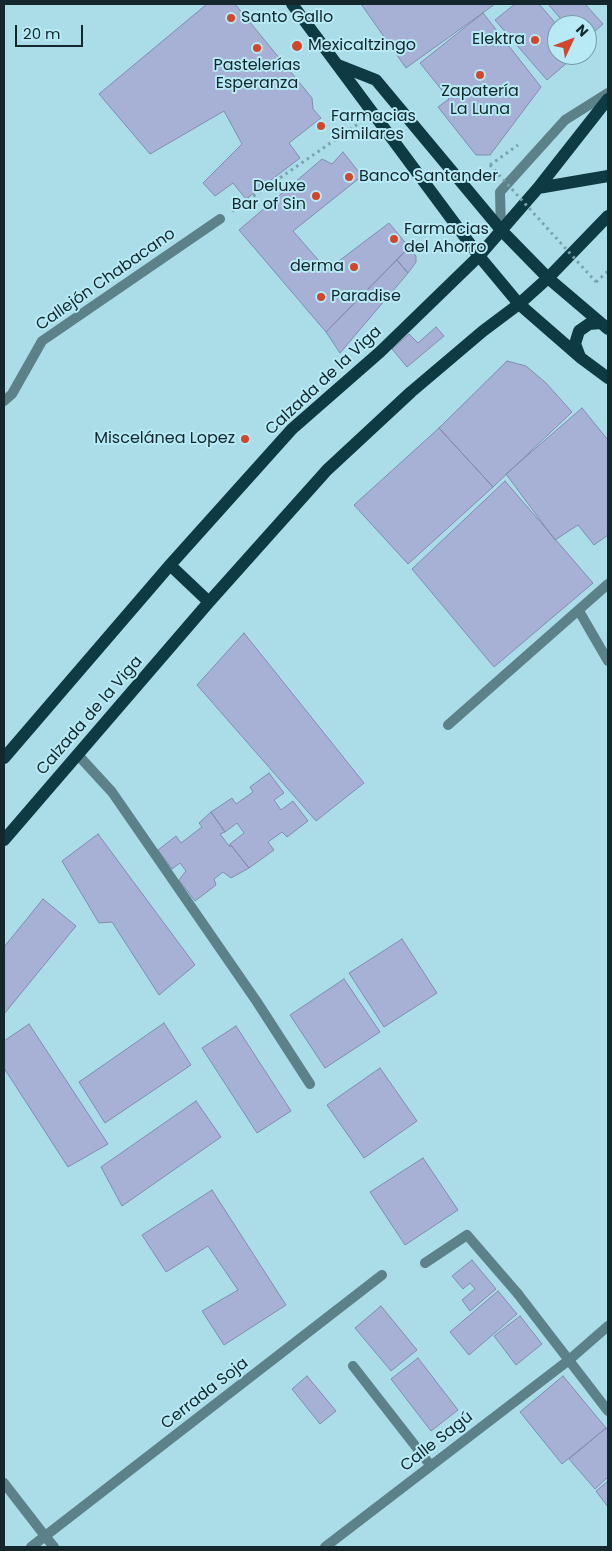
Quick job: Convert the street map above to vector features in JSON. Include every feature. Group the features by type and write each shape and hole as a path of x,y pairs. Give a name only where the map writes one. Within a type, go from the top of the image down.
{"main road":[{"path":"292,4 479,256 520,304 581,358 608,378"},
{"path":"338,66 376,80 501,230 548,278 605,326"},
{"name":"Calzada de la Viga","path":"4,758 170,565 292,429 380,352 479,256 538,188 608,98"},
{"path":"538,188 608,176"},
{"name":"Calzada de la Viga","path":"4,840 209,602 327,470 412,392 484,331 520,304 608,216"},
{"path":"581,358 575,344 579,330 589,324 605,326"},
{"path":"170,565 209,602"}],"street":[{"path":"501,230 500,192 565,120 608,93"},
{"name":"Callejón Chabacano","path":"4,401 12,394 42,341 220,219"},
{"path":"448,725 608,584"},
{"path":"579,611 608,661"},
{"path":"78,755 112,792 257,1002 310,1084"},
{"path":"425,1263 467,1235 518,1294 608,1411"},
{"name":"Cerrada Soja","path":"31,1547 382,1274"},
{"name":"Calle Sagú","path":"325,1547 568,1360 608,1326"},
{"path":"353,1366 431,1466"},
{"path":"4,1483 54,1547"}],"path":[{"path":"220,219 373,113"},
{"path":"524,140 490,165 596,282 608,271"}],"building":[{"path":"207,4 235,4 312,98 313,109 321,118 289,143 300,158 246,199 233,183 215,196 203,183 242,144 224,111 150,154 99,94"},
{"path":"361,4 495,4 406,68"},
{"name":"Elektra","path":"515,4 539,4 548,15 547,65 564,65 547,80 495,20"},
{"path":"548,4 585,4 595,15 557,15"},
{"name":"Zapatería La Luna","path":"483,13 541,87 490,155 476,155 438,107 449,99 420,63"},
{"path":"597,17 603,24 597,29"},
{"path":"343,152 362,176 293,231 327,270 389,223 409,247 326,332 239,230 322,159 332,164"},
{"path":"409,247 416,256 416,262 408,273 397,260"},
{"path":"397,260 408,273 340,353 326,332"},
{"path":"436,327 444,336 407,367 392,349 409,334 418,343"},
{"path":"507,361 526,366 546,383 572,412 493,487 439,428"},
{"path":"582,408 608,440 608,535 594,545 578,525 555,540 506,474"},
{"path":"439,428 493,487 408,564 354,505"},
{"path":"505,481 593,583 494,667 412,569"},
{"path":"244,633 364,783 316,821 197,685"},
{"path":"269,773 284,793 274,800 281,810 293,801 308,821 287,837 282,832 268,842 274,850 249,868 230,844 244,833 237,823 225,832 211,812 232,798 236,804 253,792 250,787"},
{"path":"211,812 225,832 220,834 249,868 231,878 223,872 214,879 216,885 195,901 179,880 186,871 180,863 172,869 158,850 176,836 181,843 202,827 199,823"},
{"path":"98,834 195,965 159,995 112,922 99,923 62,861"},
{"path":"43,899 76,926 4,1014 4,947"},
{"path":"402,939 437,993 384,1027 349,973"},
{"path":"344,979 380,1032 325,1068 290,1015"},
{"path":"164,1023 191,1065 105,1123 79,1082"},
{"path":"29,1024 108,1144 68,1167 4,1068 4,1041"},
{"path":"236,1026 291,1111 257,1133 202,1048"},
{"path":"380,1068 417,1121 364,1158 327,1105"},
{"path":"196,1101 221,1137 122,1206 101,1167"},
{"path":"423,1158 458,1210 405,1245 370,1192"},
{"path":"212,1190 286,1305 224,1345 202,1311 238,1290 208,1246 166,1272 142,1235"},
{"path":"472,1260 496,1289 470,1311 462,1300 475,1289 470,1283 463,1289 452,1276"},
{"path":"498,1291 517,1314 469,1355 450,1332"},
{"path":"381,1306 417,1350 391,1371 355,1328"},
{"path":"520,1316 542,1344 516,1365 494,1336"},
{"path":"418,1358 458,1410 431,1431 391,1379"},
{"path":"307,1376 336,1411 320,1424 292,1389"},
{"path":"563,1376 606,1428 562,1464 520,1412"},
{"path":"606,1428 608,1431 608,1477 595,1489 569,1459"},
{"path":"608,1481 608,1507 596,1491"}],"place":[{"name":"Santo Gallo","path":"231,18"},
{"name":"Elektra","path":"535,40"},
{"name":"Mexicaltzingo","path":"297,46"},
{"name":"Pastelerías Esperanza","path":"257,48"},
{"name":"Zapatería La Luna","path":"480,75"},
{"name":"Farmacias Similares","path":"321,126"},
{"name":"Banco Santander","path":"349,177"},
{"name":"Deluxe Bar of Sin","path":"316,196"},
{"name":"Farmacias del Ahorro","path":"394,239"},
{"name":"derma","path":"354,267"},
{"name":"Paradise","path":"321,297"},
{"name":"Miscelánea Lopez","path":"245,439"}]}
